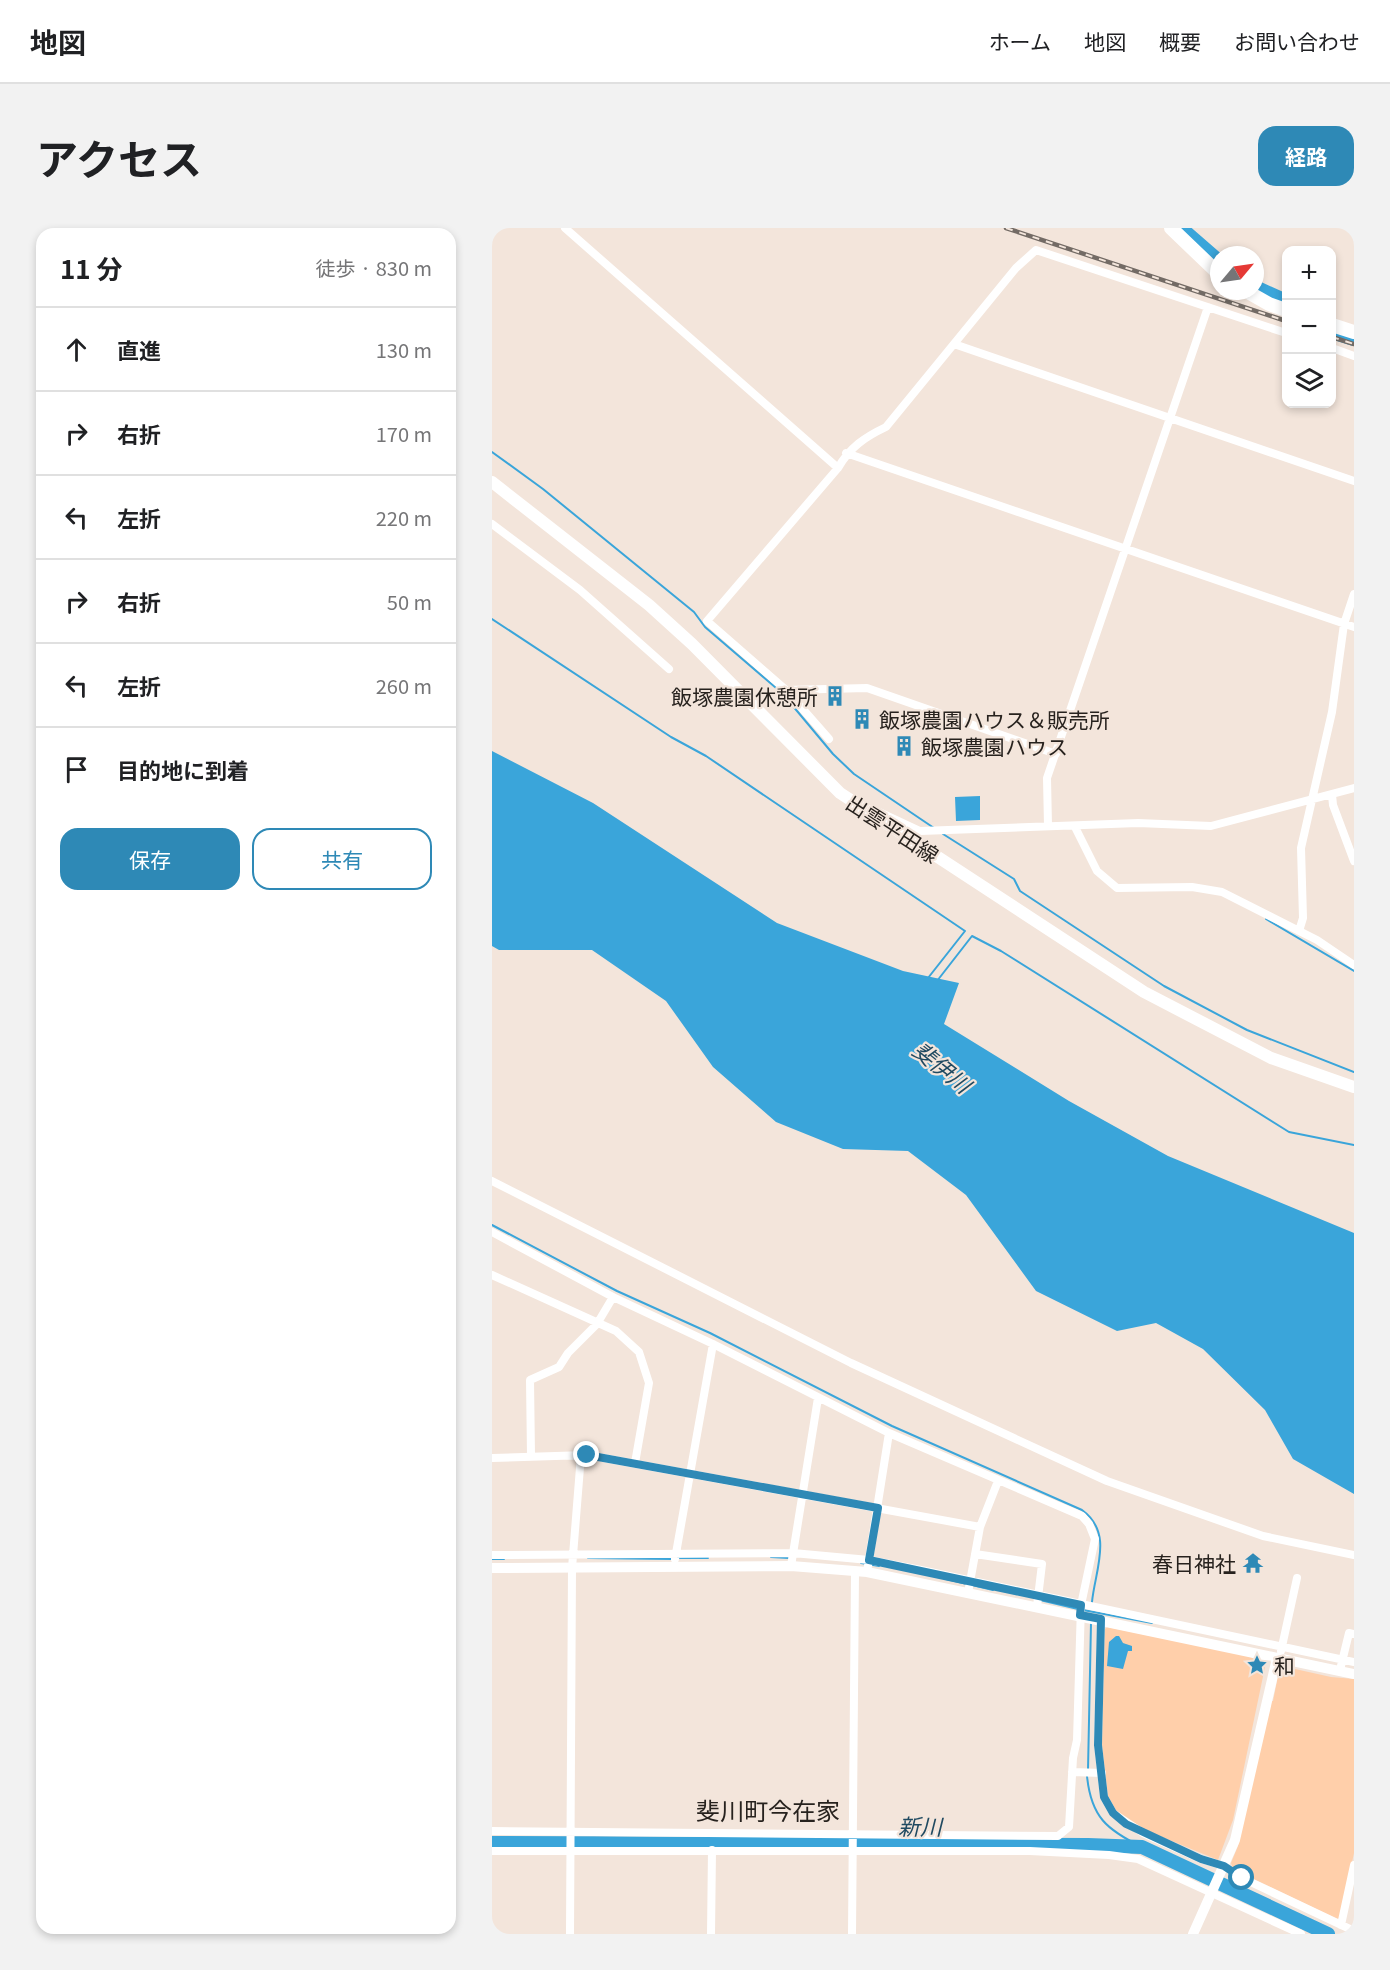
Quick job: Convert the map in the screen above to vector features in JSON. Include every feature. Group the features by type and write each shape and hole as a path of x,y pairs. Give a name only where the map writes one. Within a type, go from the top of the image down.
{"highway":[{"path":"1171,228 1210,265"},
{"path":"1262,300 1282,308"},
{"path":"1336,326 1354,332"}],"main road":[{"name":"出雲平田線","path":"492,482 649,605 692,644 840,793 1164,1003 1270,1058 1354,1087"}],"street":[{"path":"565,228 838,468"},
{"path":"829,739 786,690 706,621 838,468 846,453 865,437 886,427 1016,268 1036,250 1282,331"},
{"path":"1048,826 1047,778 1208,307"},
{"path":"954,344 1354,480"},
{"path":"1336,349 1354,356"},
{"path":"846,453 1126,547 1354,627"},
{"path":"492,524 580,590 669,669"},
{"path":"1299,931 1303,918 1300,848 1332,712 1344,624 1354,594"},
{"path":"786,690 867,688 1056,754"},
{"path":"840,793 849,795 920,831 1138,823 1210,826 1354,788"},
{"path":"1332,795 1333,805 1354,861"},
{"path":"1075,827 1097,871 1117,888 1192,887 1222,892 1299,931 1354,965"},
{"path":"492,1181 851,1363 1107,1480 1263,1536 1354,1555"},
{"path":"492,1831 853,1837 1058,1836 1069,1827 1077,1740 1081,1610 1095,1539 1089,1524 1082,1516 889,1433 493,1236"},
{"path":"492,1275 616,1331 639,1352 649,1383 635,1463"},
{"path":"531,1456 530,1380 559,1367 568,1353 597,1324 613,1297"},
{"path":"675,1560 713,1344"},
{"path":"790,1566 818,1398"},
{"path":"867,1572 889,1433"},
{"path":"570,1934 572,1568 581,1455"},
{"path":"492,1458 581,1455 980,1527"},
{"path":"968,1593 980,1527 998,1481"},
{"path":"492,1568 572,1568 793,1553 869,1560 970,1580 1037,1600 1156,1626 1278,1659 1341,1664 1354,1662"},
{"path":"492,1555 573,1554 867,1572 968,1593 1037,1600"},
{"path":"975,1554 1042,1564 1037,1600"},
{"path":"852,1934 855,1572"},
{"path":"1193,1934 1235,1840 1297,1578"},
{"path":"1081,1610 1101,1619 1236,1635 1341,1664 1354,1674"},
{"path":"1101,1619 1098,1728 1104,1797 1113,1813 1126,1824 1354,1931"},
{"path":"1341,1664 1349,1633 1354,1634"},
{"path":"1233,1648 1236,1635"},
{"path":"1074,1772 1101,1773"},
{"path":"711,1850 711,1934"},
{"path":"492,1851 711,1850 853,1853 1030,1851 1126,1857 1149,1863 1301,1934"},
{"path":"1341,1925 1354,1865"}],"shaded area":[{"path":"1107,1627 1250,1656 1265,1667 1233,1820 1218,1860 1133,1825 1114,1811 1107,1797 1100,1733 1104,1630"},
{"path":"1286,1667 1331,1677 1354,1679 1354,1853 1340,1918 1337,1919 1233,1869 1231,1863 1238,1846 1278,1676"}],"water":[{"name":"斐伊川","path":"492,751 593,803 777,923 903,971 959,983 944,1024 1069,1101 1168,1156 1354,1233 1354,1494 1293,1459 1265,1410 1203,1349 1156,1323 1117,1331 1036,1291 966,1195 908,1151 843,1149 776,1122 713,1067 666,1001 592,950 499,950 492,946"},
{"path":"980,796 980,820 956,821 955,797"},
{"path":"1119,1636 1123,1643 1132,1646 1132,1651 1128,1651 1123,1669 1107,1666 1109,1642"}],"waterway":[{"path":"1181,228 1210,253"},
{"path":"1264,291 1284,300"},
{"path":"1336,333 1354,339"},
{"path":"492,452 543,489 694,612 705,627 782,693 833,754 854,774 934,828"},
{"path":"492,619 671,737 706,756 965,931 928,978"},
{"path":"943,834 1014,879 1020,891 1164,986 1247,1030 1354,1072"},
{"path":"1266,919 1354,971"},
{"path":"937,981 972,936 1001,951 1289,1132 1354,1145"},
{"path":"492,1225 617,1291 710,1333 892,1426 1082,1510 1092,1519 1100,1541 1099,1565 1092,1602"},
{"path":"771,1557 789,1558"},
{"path":"588,1558 672,1559"},
{"path":"678,1558 708,1558"},
{"path":"492,1559 504,1559"},
{"path":"861,1563 879,1566"},
{"path":"946,1579 967,1584"},
{"path":"972,1585 993,1590"},
{"path":"1040,1600 1078,1609"},
{"path":"1083,1610 1152,1623"},
{"path":"1088,1770 1091,1623"},
{"path":"1087,1776 1092,1802 1103,1820 1110,1828 1142,1847"},
{"name":"新川","path":"492,1843 1142,1847 1328,1934"}],"railway":[{"path":"1006,228 1282,320"},
{"path":"1336,338 1354,344"}],"place":[{"name":"飯塚農園休憩所","path":"835,696"},
{"name":"飯塚農園ハウス＆販売所","path":"862,719"},
{"name":"飯塚農園ハウス","path":"904,746"},
{"name":"春日神社","path":"1253,1563"},
{"name":"和","path":"1257,1665"}],"district":[{"name":"斐川町今在家","path":"768,1809"}],"route":[{"path":"587,1455 878,1508 869,1560 1081,1605 1080,1615 1101,1619 1098,1745 1102,1764 1101,1784 1104,1797 1113,1813 1126,1824 1143,1833 1201,1859 1224,1866 1242,1878"}]}
